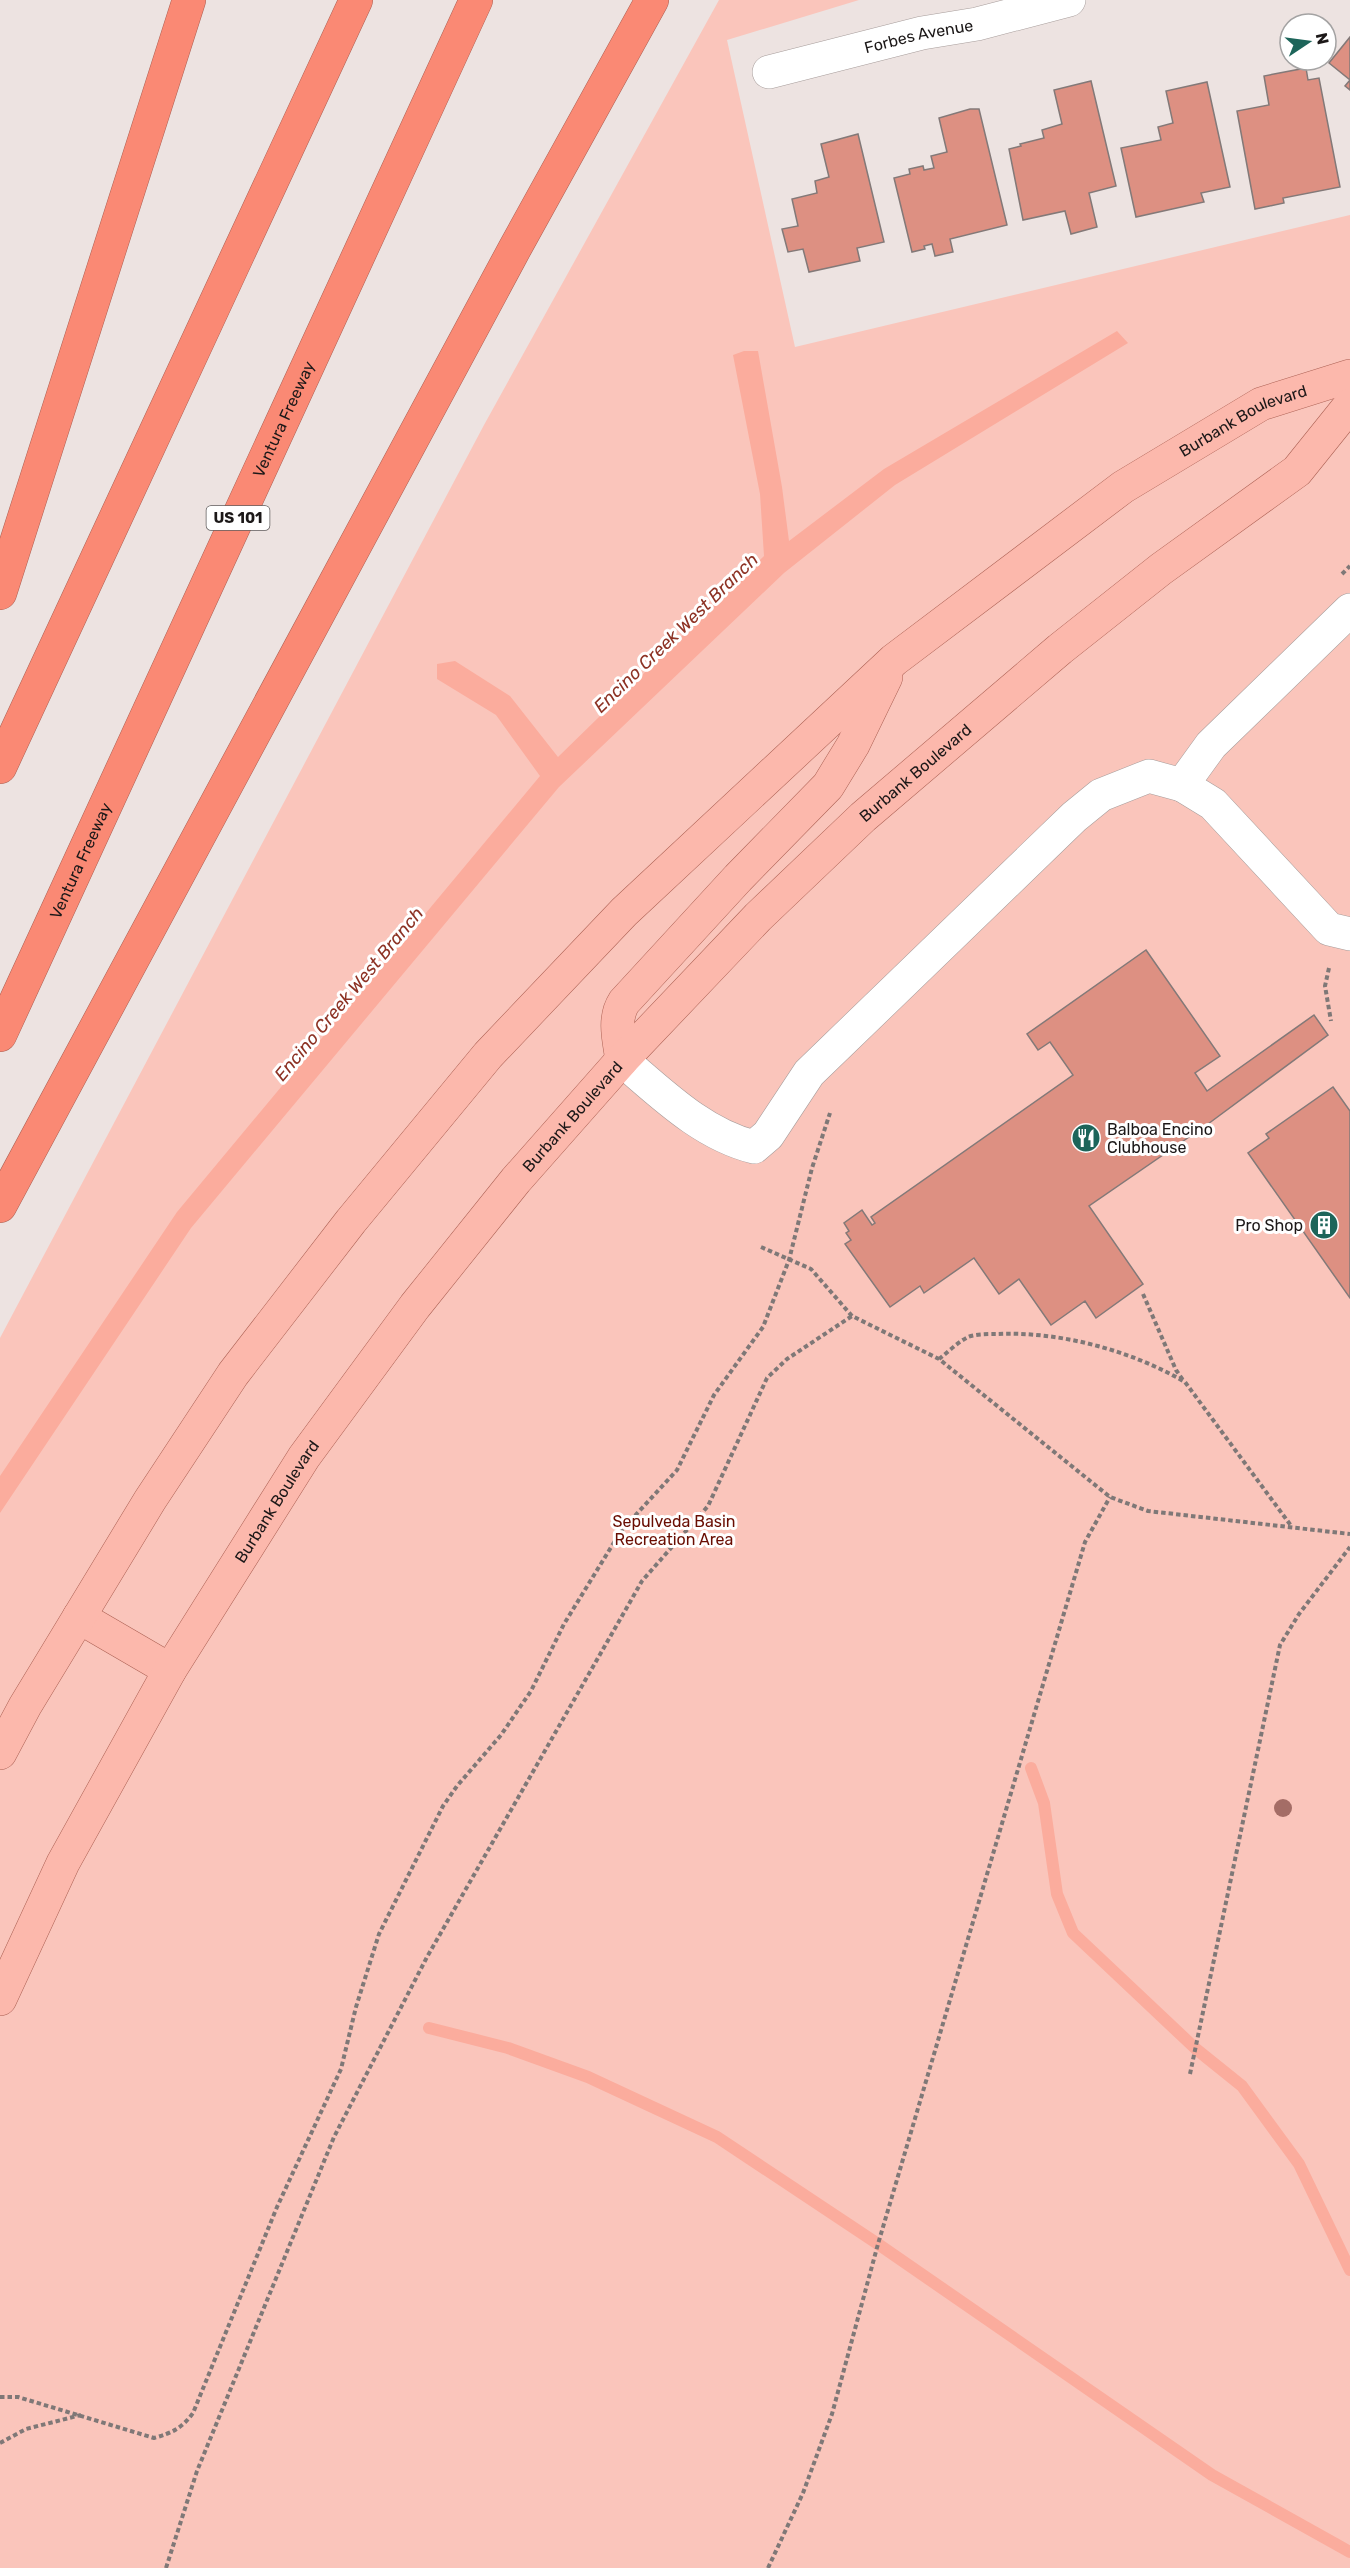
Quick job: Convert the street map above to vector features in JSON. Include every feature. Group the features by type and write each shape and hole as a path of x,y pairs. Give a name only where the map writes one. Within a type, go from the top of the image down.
{"highway":[{"path":"0,593 189,0"},
{"path":"0,767 356,0"},
{"name":"Ventura Freeway","path":"0,1035 476,0"},
{"path":"0,1206 498,280 652,0"}],"main road":[{"name":"Burbank Boulevard","path":"0,1753 25,1706 150,1500 232,1374 351,1221 488,1055 624,912 894,660 1123,487 1261,404 1350,376"},
{"name":"Burbank Boulevard","path":"0,1999 63,1863 170,1670 304,1457 415,1306 516,1180 622,1060 758,917 863,817 961,731 1161,568 1297,471 1350,405"},
{"path":"622,1060 617,1019 618,1011 624,1002 738,878 828,786 853,745 894,660"},
{"path":"79,1617 170,1670"}],"street":[{"name":"Forbes Avenue","path":"769,72 922,33 974,12 1069,0"},
{"path":"1182,785 1211,745 1350,610"},
{"path":"622,1060 691,1118 733,1142 754,1147 768,1135 809,1074 1074,817 1101,795 1149,776 1182,785 1213,804 1329,929 1350,934"}],"path":[{"path":"0,2397 18,2397 82,2414 154,2438 172,2433 193,2413 277,2207 341,2069 356,2007 379,1934 443,1806 457,1786 501,1735 531,1691 564,1623 621,1531 677,1470 714,1395 764,1327 789,1260 812,1167 833,1109"},
{"path":"761,1247 811,1269 852,1316 939,1359 1110,1497 1149,1511 1350,1534"},
{"path":"1143,1294 1176,1370 1292,1527"},
{"path":"166,2568 197,2471 334,2137 427,1957 642,1581 708,1506 767,1378 787,1359 852,1316"},
{"path":"939,1359 969,1336 1015,1333 1072,1341 1121,1353 1168,1372 1185,1382"},
{"path":"768,2568 803,2493 832,2414 878,2244 1085,1542 1110,1497"},
{"path":"1190,2074 1280,1646 1299,1614 1350,1547"},
{"path":"0,2443 26,2429 82,2414"}],"green space":[{"name":"Sepulveda Basin Recreation Area","path":"719,0 859,0 727,40 795,347 1350,215 1350,2568 0,2568 0,1338 484,425"}],"shaded area":[{"path":"1117,331 1128,343 895,485 784,573 559,787 191,1228 0,1513 0,1476 177,1212 540,776 496,715 437,679 437,664 455,661 510,696 558,757 764,556 760,494 733,355 744,351 758,351 789,541 884,469"}],"building":[{"path":"1350,37 1350,80 1338,70 1338,52"},
{"path":"1285,72 1307,72 1308,80 1319,78 1340,187 1283,198 1284,203 1255,209 1237,111 1269,105 1264,76"},
{"path":"1350,80 1350,90 1345,86"},
{"path":"1091,81 1116,186 1089,193 1097,227 1071,234 1065,211 1023,220 1009,149 1044,138 1042,130 1062,124 1054,90"},
{"path":"1207,82 1230,187 1201,193 1204,202 1136,217 1121,148 1161,140 1158,127 1173,123 1166,91"},
{"path":"970,109 979,109 1007,225 950,239 953,252 935,256 932,244 924,246 925,249 912,252 894,178 910,174 909,169 923,166 924,170 934,168 931,156 947,152 939,118"},
{"path":"858,134 884,242 857,248 860,261 809,272 803,249 788,252 782,229 798,226 792,199 817,193 815,181 829,177 821,144"},
{"name":"Balboa Encino Clubhouse","path":"1146,950 1220,1056 1195,1073 1207,1091 1314,1015 1328,1035 1208,1124 1089,1206 1143,1284 1096,1318 1085,1301 1051,1325 1019,1279 999,1294 974,1258 924,1293 920,1286 890,1307 845,1244 851,1240 846,1233 849,1231 844,1223 862,1210 872,1225 875,1223 871,1217 1073,1075 1050,1042 1038,1050 1027,1034"},
{"name":"Pro Shop","path":"1333,1087 1350,1111 1350,1298 1248,1153 1269,1138 1266,1134"}],"waterway":[{"path":"1031,1768 1044,1803 1057,1894 1073,1933 1196,2049 1242,2086 1299,2164 1350,2270"},
{"path":"429,2028 508,2048 588,2077 717,2137 878,2244 1212,2475 1350,2552"}],"place":[{"name":"Balboa Encino Clubhouse","path":"1086,1138"},
{"name":"Pro Shop","path":"1324,1225"}],"water label":[{"name":"Encino Creek West Branch","path":"676,633"},
{"name":"Encino Creek West Branch","path":"349,994"}]}
